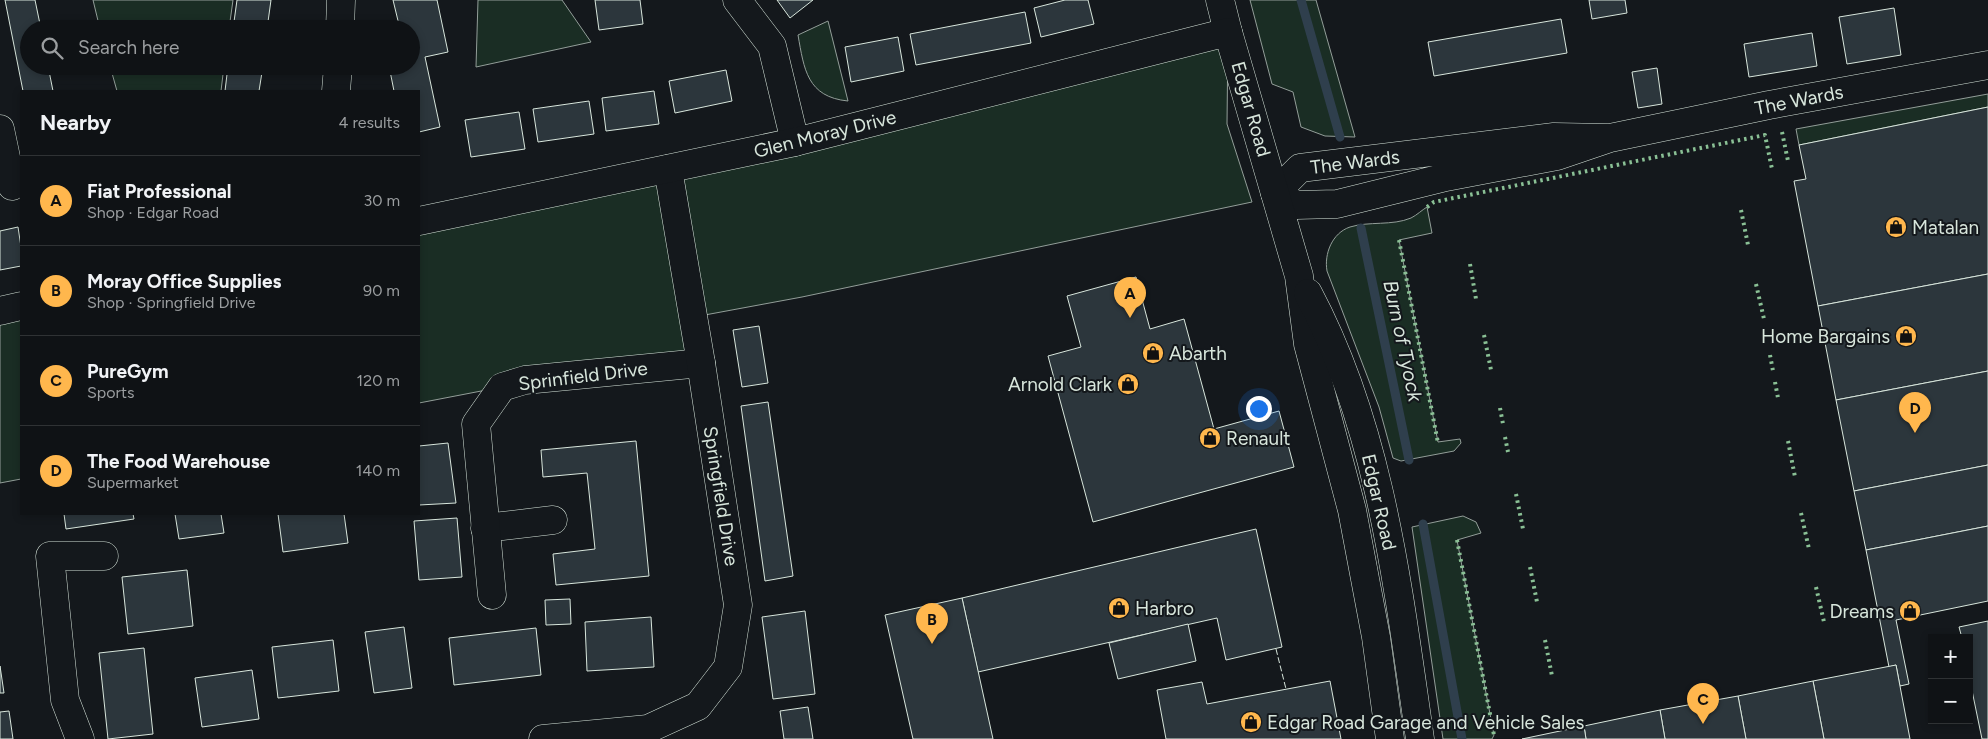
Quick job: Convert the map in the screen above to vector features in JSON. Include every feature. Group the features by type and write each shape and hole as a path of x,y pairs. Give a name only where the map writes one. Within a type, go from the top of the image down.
{"street":[{"path":"340,20 341,0"},
{"path":"738,0 772,46 795,142"},
{"name":"Edgar Road","path":"1220,0 1299,276 1308,344 1352,510 1376,637 1390,739"},
{"name":"Glen Moray Drive","path":"420,221 795,142 1228,32"},
{"name":"The Wards","path":"1610,138 1554,137 1300,168 1275,193 1296,205 1321,206 1446,177 1557,156 1610,138 1768,105 1988,66"},
{"path":"336,90 337,75"},
{"path":"0,129 12,186"},
{"path":"1263,149 1282,161 1300,168"},
{"name":"Springfield Drive","path":"543,739 595,737 648,729 698,706 728,666 738,605 702,363 668,169"},
{"path":"1291,249 1306,220 1321,206"},
{"name":"Edgar Road","path":"1299,276 1329,333 1355,405 1382,501 1403,621 1420,739"},
{"path":"0,311 20,306"},
{"name":"Sprinfield Drive","path":"492,595 476,424 502,387 525,380 702,363"},
{"path":"485,528 553,520"},
{"path":"80,739 65,700 50,556 104,556"}],"green space":[{"path":"93,0 233,0 230,20 98,20"},
{"path":"478,0 562,0 591,42 476,67"},
{"path":"1250,0 1316,0 1355,137 1325,136 1301,127 1293,92 1272,84"},
{"path":"828,21 848,101 824,94 816,87 810,79 803,59 798,35"},
{"path":"1228,32 1227,124 1252,202 802,297 694,317 701,363 502,387 420,403 420,221"},
{"path":"113,75 223,75 221,90 117,90"},
{"path":"1988,94 1988,107 1799,145 1796,129"},
{"path":"1427,207 1432,233 1399,240 1438,442 1460,439 1461,443 1454,451 1401,461 1393,458 1379,407 1326,264 1328,251 1334,239 1344,230 1357,225 1404,220 1413,217"},
{"path":"20,306 20,479 0,483 0,311"},
{"path":"1463,516 1476,522 1481,533 1457,540 1494,735 1492,739 1443,739 1412,527"}],"building":[{"path":"5,0 35,0 39,20 20,20 20,75 50,75 53,90 23,90"},
{"path":"237,0 271,0 268,20 234,20"},
{"path":"393,0 437,0 448,52 425,57 440,127 420,132 420,90 394,90 391,75 420,75 420,20 398,20"},
{"path":"595,0 640,0 643,24 599,30"},
{"path":"777,0 813,0 790,18"},
{"path":"1065,0 1088,0 1094,24 1041,37 1034,8"},
{"path":"1589,0 1625,0 1627,13 1592,19"},
{"path":"1894,8 1901,55 1847,64 1839,17"},
{"path":"1025,12 1031,43 916,65 910,34"},
{"path":"1561,19 1567,53 1434,76 1428,42"},
{"path":"1812,33 1817,66 1749,77 1744,44"},
{"path":"898,37 904,71 851,82 845,47"},
{"path":"1657,68 1662,104 1638,108 1632,72"},
{"path":"726,70 732,101 675,113 669,81"},
{"path":"227,75 262,75 259,90 225,90"},
{"path":"654,91 659,124 606,131 602,98"},
{"path":"589,101 594,134 538,142 533,109"},
{"name":"Matalan","path":"1988,107 1988,274 1818,306 1794,181 1806,179 1799,145"},
{"path":"519,112 525,149 471,157 465,120"},
{"path":"18,227 20,266 0,270 0,231"},
{"name":"Home Bargains","path":"1988,274 1988,371 1836,400 1818,306"},
{"name":"Arnold Clark","path":"1136,277 1150,329 1184,319 1214,429 1279,411 1294,467 1093,522 1048,356 1081,347 1067,296"},
{"path":"759,326 768,383 742,387 733,330"},
{"path":"1988,371 1988,465 1854,491 1836,400"},
{"path":"768,402 793,576 765,581 741,406"},
{"path":"636,441 649,576 556,585 553,554 595,549 587,473 543,477 541,450"},
{"path":"448,443 456,503 420,505 420,446"},
{"path":"1988,465 1988,526 1866,550 1854,491"},
{"path":"64,515 133,515 134,519 66,529"},
{"path":"175,515 221,515 224,533 179,539"},
{"path":"278,515 344,515 348,543 283,552"},
{"path":"457,518 462,577 419,580 414,521"},
{"name":"Dreams","path":"1988,526 1988,601 1896,620 1909,684 1900,686 1896,665 1889,667 1866,550"},
{"name":"Harbro","path":"1256,529 1282,647 1226,660 1217,618 978,672 962,598"},
{"path":"187,570 193,626 128,634 122,577"},
{"path":"962,598 993,739 913,739 885,615"},
{"path":"570,599 571,624 546,625 545,600"},
{"path":"805,611 815,694 773,699 762,617"},
{"path":"651,617 654,667 587,671 585,622"},
{"path":"1988,621 1988,739 1982,739 1973,695 1973,634 1961,634 1959,627"},
{"path":"1188,624 1196,661 1118,679 1109,643"},
{"path":"404,627 412,688 374,693 365,632"},
{"path":"536,628 541,675 454,685 449,638"},
{"path":"333,640 339,691 278,698 272,647"},
{"path":"144,648 153,734 108,739 99,653"},
{"path":"1896,665 1910,739 1824,739 1813,681"},
{"path":"0,666 4,693 0,693"},
{"path":"252,670 259,719 202,727 195,678"},
{"name":"Edgar Road Garage and Vehicle Sales","path":"1330,681 1341,739 1166,739 1157,690 1202,682 1207,704"},
{"path":"1813,681 1824,739 1746,739 1738,696"},
{"path":"1738,696 1746,739 1665,739 1660,710"},
{"path":"808,707 813,739 784,739 780,711"},
{"path":"1660,710 1665,739 1586,739 1584,726"},
{"path":"9,711 13,739 0,739 0,712"},
{"path":"1584,726 1586,739 1522,739"}],"waterway":[{"name":"Burn of Tyock","path":"1301,0 1340,137"},
{"name":"Burn of Tyock","path":"1361,228 1409,460"},
{"name":"Burn of Tyock","path":"1423,524 1462,739"}],"hedge":[{"path":"1782,132 1788,161"},
{"path":"1427,207 1434,202 1765,135 1772,169"},
{"path":"1741,210 1748,245"},
{"path":"1399,240 1438,443"},
{"path":"1470,264 1476,299"},
{"path":"1756,284 1764,319"},
{"path":"1484,335 1491,370"},
{"path":"1770,355 1773,371"},
{"path":"1775,382 1778,398"},
{"path":"1500,408 1503,424"},
{"path":"1505,437 1508,452"},
{"path":"1788,441 1795,477"},
{"path":"1516,494 1523,529"},
{"path":"1801,513 1809,549"},
{"path":"1457,540 1494,735"},
{"path":"1530,567 1537,602"},
{"path":"1816,587 1824,622"},
{"path":"1545,640 1552,676"}],"fence":[{"path":"1276,649 1286,689"}],"place":[{"name":"Matalan","path":"1896,227"},
{"name":"Fiat Professional","path":"1130,318"},
{"name":"Home Bargains","path":"1906,336"},
{"name":"Abarth","path":"1153,353"},
{"name":"Arnold Clark","path":"1128,384"},
{"name":"The Food Warehouse","path":"1915,433"},
{"name":"Renault","path":"1210,438"},
{"name":"Harbro","path":"1119,608"},
{"name":"Dreams","path":"1910,611"},
{"name":"Moray Office Supplies","path":"932,644"},
{"name":"Edgar Road Garage and Vehicle Sales","path":"1251,722"},
{"name":"PureGym","path":"1703,724"}]}
